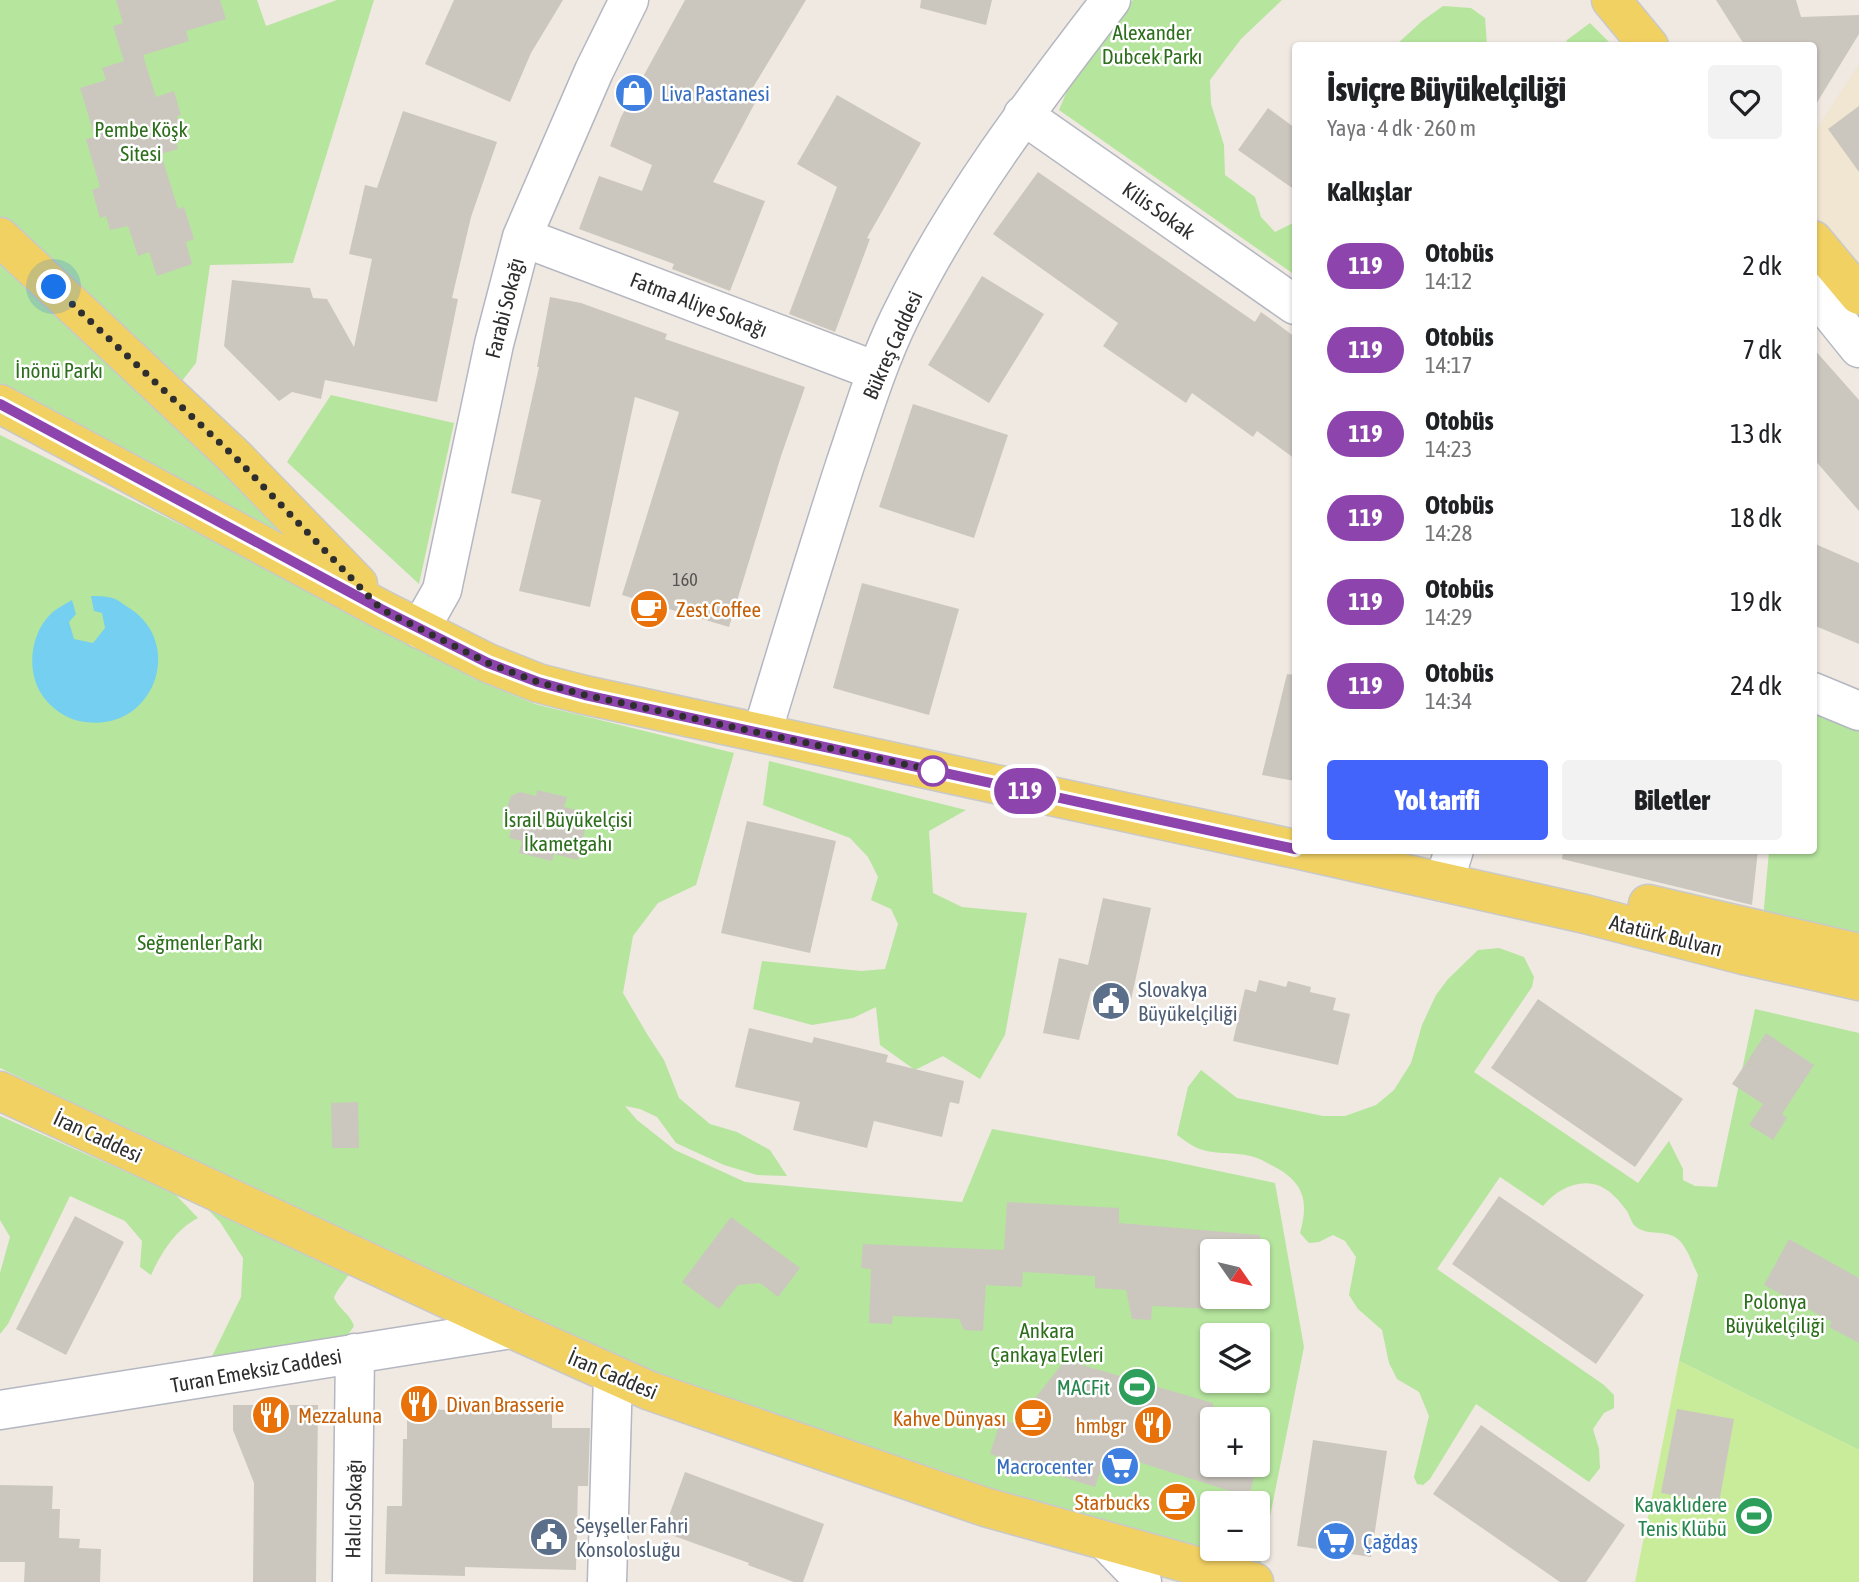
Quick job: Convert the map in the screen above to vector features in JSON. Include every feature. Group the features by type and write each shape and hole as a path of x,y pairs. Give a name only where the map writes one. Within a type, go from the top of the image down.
{"main road":[{"path":"1611,0 1646,42"},
{"path":"0,237 235,457 381,609"},
{"path":"1817,245 1859,295"},
{"name":"Atatürk Bulvarı","path":"0,404 419,629 488,663 538,682 1292,849"},
{"name":"Atatürk Bulvarı","path":"1324,854 1457,874 1553,882 1859,953"},
{"name":"Atatürk Bulvarı","path":"1457,874 1743,955 1859,981"},
{"name":"İran Caddesi","path":"0,1091 613,1375 856,1464 985,1507 1254,1582"}],"street":[{"name":"Farabi Sokağı","path":"419,629 442,590 495,344 522,237 594,71 629,0"},
{"name":"Bükreş Caddesi","path":"762,733 876,371 900,316 957,216 1023,115 1111,0"},
{"name":"Kilis Sokak","path":"1023,115 1292,303"},
{"name":"Fatma Aliye Sokağı","path":"522,237 876,371"},
{"path":"1817,296 1859,348"},
{"path":"1817,694 1859,711"},
{"name":"Turan Emeksiz Caddesi","path":"0,1410 512,1329"},
{"name":"Halıcı Sokağı","path":"352,1582 355,1353"},
{"path":"607,1582 613,1375"},
{"path":"1107,1542 1142,1582"}],"shaded area":[{"path":"1859,64 1859,270 1817,224 1817,128"}],"green space":[{"name":"Pembe Köşk Sitesi","path":"0,0 257,0 266,26 337,0 374,0 293,263 210,265 196,363 170,396 381,609 0,404"},
{"name":"Alexander Dubcek Parkı","path":"1133,0 1282,0 1241,39 1210,80 1211,104 1224,145 1225,175 1255,197 1261,217 1275,232 1292,224 1292,273 1059,110 1079,62"},
{"path":"1443,6 1471,8 1485,18 1487,42 1399,42"},
{"path":"1590,23 1609,42 1566,42"},
{"path":"331,395 454,423 419,584 287,462"},
{"path":"0,435 344,606 474,679 535,704 734,753 696,885 658,903 633,936 623,993 664,1060 679,1098 710,1124 737,1132 770,1150 787,1176 757,1175 724,1165 676,1143 657,1117 625,1106 637,1120 675,1150 745,1182 962,1202 992,1129 1166,1160 1275,1183 1304,1347 1270,1516 1270,1491 1200,1491 1200,1555 1099,1528 622,1367 0,1068"},
{"path":"1817,694 1859,711 1859,953 1762,931 1769,854 1817,854"},
{"path":"769,761 966,810 929,831 933,893 962,907 1027,913 1005,1035 980,1079 943,1056 915,1070 880,1045 876,1007 853,1018 812,1025 753,1009 762,961 861,971 885,969 898,924 891,909 871,900 878,877 868,857 850,838 763,805"},
{"name":"Polonya Büyükelçiliği","path":"1499,948 1524,957 1534,977 1532,987 1474,1072 1638,1183 1669,1141 1683,1169 1683,1180 1695,1186 1717,1187 1755,1009 1859,1033 1859,1450 1679,1361 1698,1275 1685,1249 1675,1237 1640,1229 1617,1198 1595,1184 1567,1187 1543,1206 1500,1177 1437,1269 1604,1385 1614,1395 1614,1408 1604,1413 1593,1429 1599,1449 1600,1468 1589,1482 1476,1404 1430,1479 1423,1485 1417,1484 1414,1477 1429,1416 1419,1392 1397,1379 1389,1363 1382,1330 1358,1309 1349,1295 1356,1257 1345,1241 1333,1235 1319,1242 1309,1243 1300,1233 1304,1211 1302,1194 1292,1179 1283,1172 1254,1157 1202,1150 1177,1135 1188,1087 1201,1070 1237,1098 1323,1116 1345,1116 1376,1105 1394,1090 1411,1063 1422,1025 1436,995 1448,979 1478,950"},
{"path":"0,1116 174,1193 198,1218 170,1242 151,1275 140,1267 142,1241 125,1221 70,1196 8,1324 0,1334 0,1273 10,1237 0,1220"},
{"path":"167,1168 349,1274 334,1298 354,1326 343,1342 329,1344 309,1341 201,1379 241,1297 243,1258 220,1222"},
{"name":"Kavaklıdere Tenis Klübü","path":"1679,1361 1859,1450 1859,1582 1635,1582"},
{"path":"1222,1561 1261,1561 1259,1571"}],"water":[{"path":"91,596 116,599 145,621 155,640 158,661 155,681 145,699 130,713 109,721 79,721 58,711 39,689 32,666 39,630 54,611 72,600 76,614 69,622 74,639 93,643 105,628 102,613 94,611"}],"building":[{"path":"116,0 220,0 226,19 186,31 189,41 124,61 113,26 123,23"},
{"path":"454,0 563,0 531,53 510,102 425,64"},
{"path":"685,0 806,0 749,94 757,99 713,182 765,201 730,291 672,269 674,264 579,229 599,176 642,191 652,165 610,146 621,117"},
{"path":"921,0 992,0 986,25 920,8"},
{"path":"1716,0 1796,0 1801,17 1859,15 1859,34 1817,102 1817,42 1742,42"},
{"path":"143,55 156,97 174,91 181,115 177,116 180,127 172,129 178,149 161,154 178,209 184,207 194,239 186,242 192,264 157,276 149,252 138,256 128,226 110,230 106,216 100,218 92,190 100,187 86,139 95,137 80,88 106,80 102,68"},
{"path":"837,95 921,143 867,238 870,239 835,332 789,314 837,187 797,164"},
{"path":"1859,106 1859,172 1828,129"},
{"path":"1268,108 1292,126 1292,188 1238,150"},
{"path":"403,111 497,142 471,217 452,298 458,299 437,402 325,380 321,399 292,392 279,401 224,346 232,280 310,288 313,298 327,299 354,347 372,259 349,254 365,185 377,188"},
{"path":"1038,172 1255,322 1261,312 1292,335 1292,457 1257,431 1253,437 1192,393 1186,403 1103,346 1118,323 993,234"},
{"path":"982,276 1044,314 989,403 928,365"},
{"path":"550,297 581,303 667,334 665,339 805,387 729,627 622,595 679,412 635,397 590,607 519,591 541,500 511,493 539,367"},
{"path":"1817,353 1859,400 1859,511 1817,463"},
{"path":"913,404 1008,435 974,538 879,507"},
{"path":"1817,545 1859,563 1859,644 1817,627"},
{"path":"862,583 959,609 929,715 833,688"},
{"path":"1287,674 1292,675 1292,780 1262,775"},
{"path":"537,790 567,797 564,807 584,812 580,829 585,830 578,860 554,854 552,861 519,853 522,841 509,838 514,817 508,811 511,796 520,792 536,796"},
{"path":"747,821 836,841 810,953 721,933"},
{"path":"1563,854 1758,854 1752,905 1562,859"},
{"path":"1103,898 1151,908 1131,1000 1091,991 1079,1040 1043,1033 1059,958 1088,965"},
{"path":"1259,980 1286,987 1288,981 1311,987 1310,992 1336,998 1333,1010 1350,1014 1338,1065 1233,1041 1245,989 1256,992"},
{"path":"1538,999 1683,1099 1635,1167 1491,1068"},
{"path":"749,1028 812,1043 814,1037 888,1055 886,1062 964,1081 959,1104 950,1102 942,1137 874,1121 867,1148 793,1130 800,1102 735,1087"},
{"path":"1766,1033 1814,1065 1782,1114 1787,1118 1773,1140 1749,1125 1763,1104 1732,1084"},
{"path":"358,1102 359,1148 332,1148 331,1103"},
{"path":"1499,1196 1644,1295 1596,1364 1452,1264"},
{"path":"1007,1202 1119,1208 1119,1223 1260,1235 1260,1239 1200,1239 1200,1308 1152,1306 1151,1320 1132,1319 1126,1290 1095,1288 1095,1276 1023,1272 1022,1287 986,1285 983,1331 964,1330 959,1319 893,1316 892,1324 869,1323 871,1269 861,1268 863,1244 1004,1250"},
{"path":"75,1216 124,1242 66,1355 16,1329"},
{"path":"731,1217 800,1268 778,1297 760,1283 738,1285 719,1309 682,1282"},
{"path":"1789,1239 1859,1278 1859,1343 1829,1327 1832,1322 1764,1285"},
{"path":"1065,1360 1213,1403 1213,1407 1200,1407 1200,1477 1254,1477 1250,1491 1230,1491 1107,1452 1095,1487 990,1454 1001,1419 1015,1424"},
{"path":"233,1405 318,1405 316,1582 253,1582 254,1483 233,1430"},
{"path":"407,1409 552,1412 552,1428 590,1428 588,1486 578,1486 576,1570 465,1567 465,1576 385,1574 387,1506 402,1506 403,1439 407,1439"},
{"path":"1677,1409 1734,1419 1719,1503 1661,1493"},
{"path":"1481,1425 1625,1525 1586,1582 1560,1582 1433,1494"},
{"path":"1313,1440 1387,1451 1371,1557 1297,1546"},
{"path":"685,1472 824,1524 803,1582 794,1582 663,1532"},
{"path":"0,1485 53,1486 52,1509 60,1509 59,1538 80,1539 79,1548 101,1549 100,1582 24,1582 25,1562 0,1562"}],"bus line":[{"name":"119","path":"0,404 381,609 488,663 538,682 585,695 1292,848"}],"place":[{"name":"Liva Pastanesi","path":"634,93"},
{"name":"Zest Coffee","path":"649,609"},
{"name":"Slovakya Büyükelçiliği","path":"1111,1001"},
{"name":"MACFit","path":"1137,1387"},
{"name":"Divan Brasserie","path":"419,1404"},
{"name":"Mezzaluna","path":"271,1415"},
{"name":"Kahve Dünyası","path":"1033,1418"},
{"name":"hmbgr","path":"1153,1425"},
{"name":"Macrocenter","path":"1120,1466"},
{"name":"Starbucks","path":"1177,1502"},
{"name":"Kavaklıdere Tenis Klübü","path":"1754,1516"},
{"name":"Seyşeller Fahri Konsolosluğu","path":"549,1537"},
{"name":"Çağdaş","path":"1336,1541"}],"route":[{"path":"54,287 235,457 381,609 488,663 538,682 585,695 945,773 933,771"}],"park label":[{"name":"İnönü Parkı","path":"59,370"},
{"name":"İsrail Büyükelçisi İkametgahı","path":"568,831"},
{"name":"Seğmenler Parkı","path":"200,942"},
{"name":"Ankara Çankaya Evleri","path":"1047,1342"}]}
